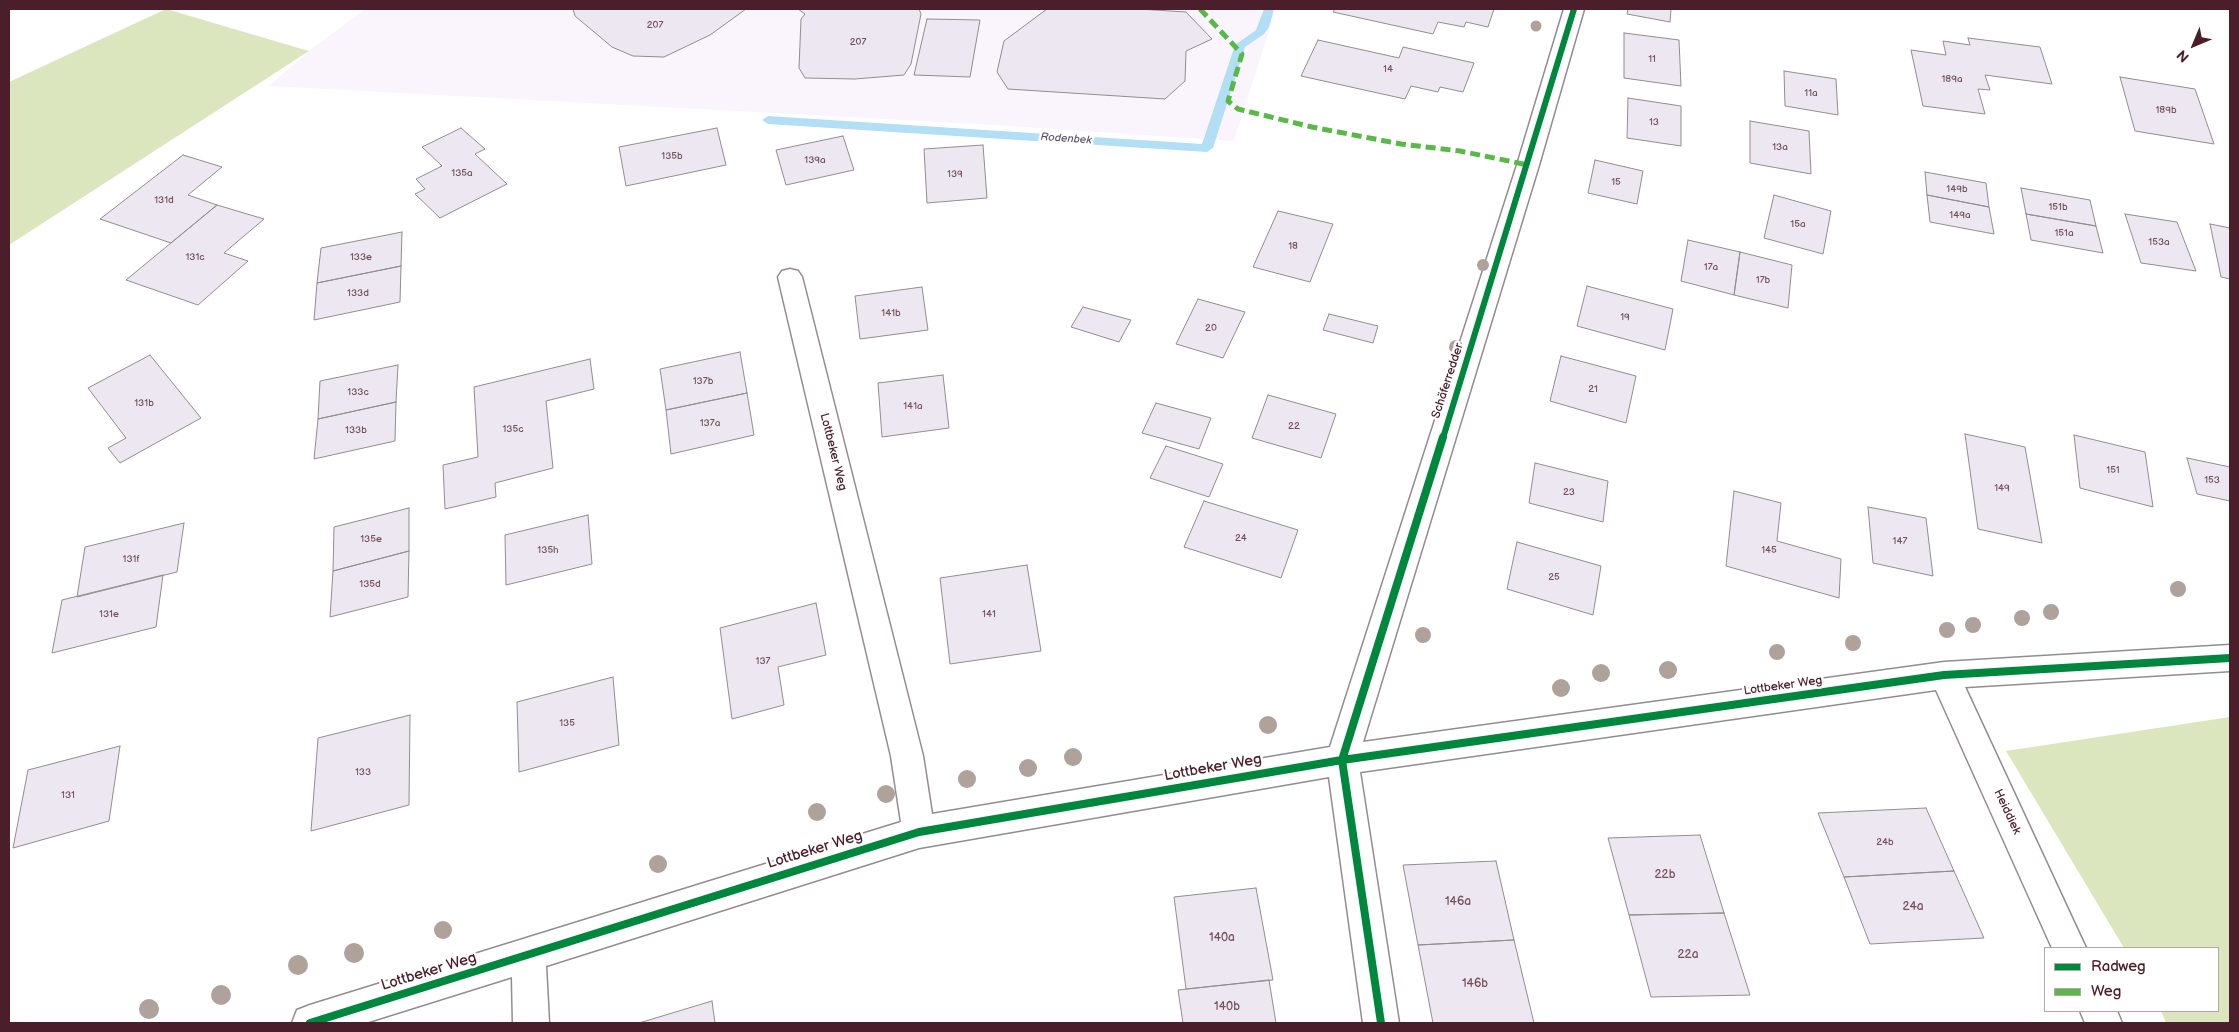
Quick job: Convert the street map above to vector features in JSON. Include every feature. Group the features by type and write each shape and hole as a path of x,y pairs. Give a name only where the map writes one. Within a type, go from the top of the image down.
{"street":[{"name":"Schäferredder","path":"1342,760 1528,165 1574,9"},
{"name":"Lottbeker Weg","path":"790,278 908,756 919,832"},
{"name":"Lottbeker Weg","path":"310,1023 919,832 1342,760 1944,675 2230,658"},
{"name":"Heiddiek","path":"1944,675 2069,947"},
{"path":"1342,760 1381,1023"},
{"path":"528,955 532,1023"}],"shaded area":[{"path":"365,9 1276,9 1234,141 978,124 269,86 309,51"}],"green space":[{"path":"166,9 309,51 9,245 9,82"},
{"path":"2230,717 2230,1023 2166,1023 2161,1012 2219,1012 2219,947 2123,947 2006,751"}],"building":[{"path":"573,9 746,9 710,35 664,57 633,56 612,47 575,16"},
{"path":"798,9 919,9 921,14 911,64 904,75 855,79 805,78 799,68 801,19 805,14"},
{"path":"1047,9 1139,9 1186,12 1212,39 1186,51 1185,81 1165,99 1008,89 997,72 1004,41"},
{"path":"1335,9 1494,9 1488,27 1466,22 1464,27 1438,22 1433,34 1333,12"},
{"path":"1628,9 1671,9 1670,22 1627,14"},
{"path":"927,19 980,20 970,77 914,75"},
{"path":"1624,33 1679,40 1681,86 1624,78"},
{"path":"1968,38 2040,47 2052,84 1985,75 1990,90 1978,89 1985,114 1923,106 1911,50 1946,55 1943,41 1970,45"},
{"path":"1318,40 1399,58 1403,47 1474,63 1463,92 1440,87 1438,92 1411,86 1405,99 1301,76"},
{"path":"1784,71 1836,79 1838,115 1785,106"},
{"path":"2120,77 2195,89 2214,144 2135,131"},
{"path":"1628,98 1681,106 1681,146 1627,138"},
{"path":"1750,121 1809,131 1811,174 1750,163"},
{"path":"461,128 485,149 475,154 507,184 440,218 415,194 425,189 416,179 442,166 422,147"},
{"path":"717,128 726,165 626,186 619,147"},
{"path":"843,136 854,170 786,185 776,150"},
{"path":"983,145 987,198 927,203 924,149"},
{"path":"183,155 222,167 188,195 217,205 171,243 100,219"},
{"path":"1595,160 1643,171 1637,204 1588,193"},
{"path":"1925,172 1986,183 1989,207 1927,195"},
{"path":"2021,188 2090,200 2096,226 2026,214"},
{"path":"1774,195 1831,211 1823,254 1764,238"},
{"path":"1927,195 1989,207 1994,234 1930,222"},
{"path":"217,205 264,219 224,253 248,261 198,305 126,280"},
{"path":"1278,211 1333,224 1310,282 1253,267"},
{"path":"2026,214 2096,226 2103,253 2031,240"},
{"path":"2125,214 2177,222 2196,271 2141,263"},
{"path":"2210,224 2230,228 2230,279 2221,277"},
{"path":"402,232 401,266 317,283 321,248"},
{"path":"1688,240 1740,252 1734,295 1681,281"},
{"path":"1740,252 1792,265 1788,308 1734,295"},
{"path":"401,266 400,302 314,320 317,283"},
{"path":"1587,286 1673,309 1665,350 1577,326"},
{"path":"922,287 928,330 860,339 855,296"},
{"path":"1198,299 1245,312 1223,358 1176,344"},
{"path":"1083,307 1131,320 1119,342 1071,327"},
{"path":"1329,314 1378,326 1373,343 1323,330"},
{"path":"740,352 747,393 666,410 660,369"},
{"path":"150,355 201,418 120,463 108,448 126,438 88,388"},
{"path":"1561,356 1636,376 1626,423 1550,401"},
{"path":"590,359 594,389 546,401 553,468 495,483 496,497 445,509 443,465 478,457 474,387"},
{"path":"398,365 396,402 318,419 320,381"},
{"path":"943,375 949,428 882,437 878,383"},
{"path":"747,393 754,435 671,454 666,410"},
{"path":"1268,395 1336,414 1321,458 1252,438"},
{"path":"396,402 395,441 314,459 318,419"},
{"path":"1156,403 1211,418 1199,449 1142,433"},
{"path":"1965,434 2025,447 2042,543 1978,529"},
{"path":"2074,435 2145,452 2153,507 2080,488"},
{"path":"1166,446 1223,464 1209,497 1150,478"},
{"path":"2187,458 2230,467 2230,501 2197,494"},
{"path":"1535,463 1608,481 1603,522 1529,503"},
{"path":"1734,491 1781,503 1777,541 1841,559 1839,598 1726,566"},
{"path":"1204,501 1298,530 1281,578 1184,547"},
{"path":"1868,507 1926,518 1933,576 1873,563"},
{"path":"409,508 409,551 333,571 334,527"},
{"path":"588,515 592,564 506,585 505,535"},
{"path":"184,523 177,572 77,597 85,547"},
{"path":"1517,542 1601,566 1593,615 1507,589"},
{"path":"409,551 408,597 330,617 333,571"},
{"path":"1027,565 1041,651 950,664 940,578"},
{"path":"163,575 156,627 52,653 62,600"},
{"path":"816,603 826,655 778,667 784,705 732,719 720,628"},
{"path":"613,677 619,745 519,772 517,702"},
{"path":"410,715 409,805 311,831 318,738"},
{"path":"120,746 109,821 13,848 28,770"},
{"path":"1926,808 1954,871 1844,877 1818,813"},
{"path":"1700,835 1724,913 1629,915 1608,838"},
{"path":"1496,861 1514,940 1418,945 1403,865"},
{"path":"1954,871 1984,938 1870,944 1844,877"},
{"path":"1256,888 1273,980 1186,989 1174,897"},
{"path":"1724,913 1750,995 1651,997 1629,915"},
{"path":"1514,940 1534,1023 1433,1023 1418,945"},
{"path":"1269,980 1276,1023 1183,1023 1178,990"},
{"path":"712,1001 715,1023 639,1023"}],"waterway":[{"name":"Rodenbek","path":"768,120 1207,148 1240,45 1260,32 1264,27 1269,9"}],"marked path":[{"path":"1200,9 1242,54 1228,101 1238,109 1312,127 1401,144 1460,151 1528,165"}],"cycle path":[{"path":"1381,1023 1342,760 1528,165 1574,9"},
{"path":"310,1023 919,832 1342,760 1944,675 2230,658"}]}
